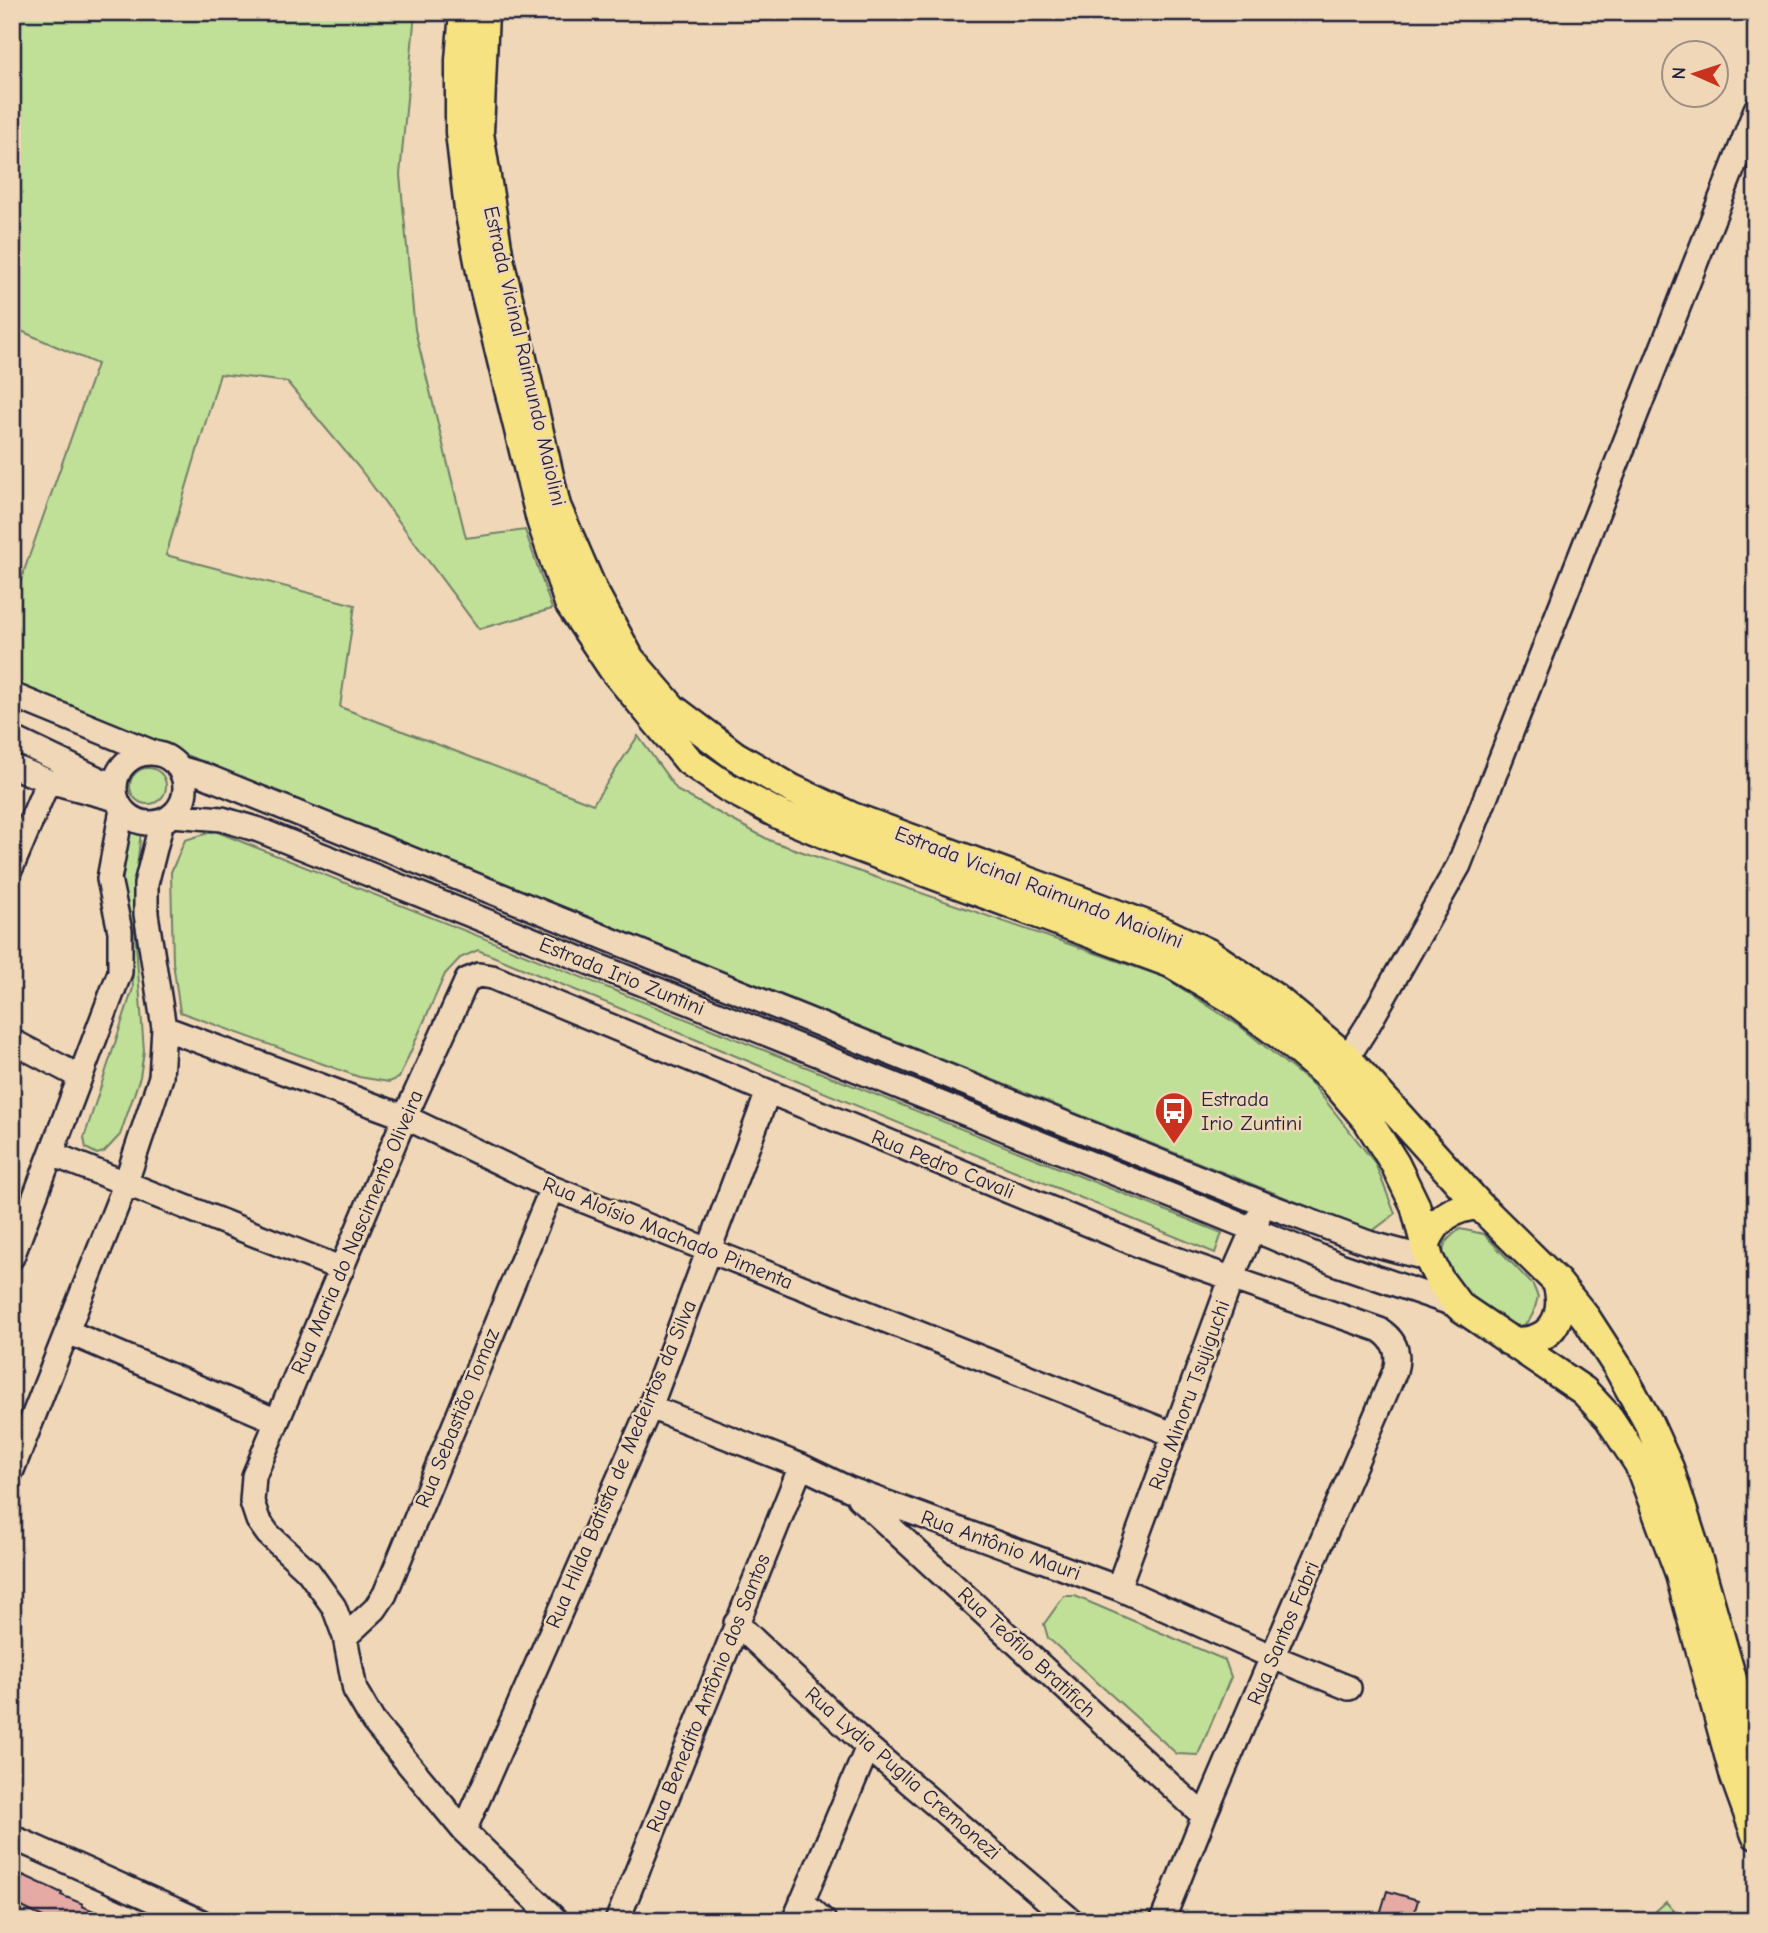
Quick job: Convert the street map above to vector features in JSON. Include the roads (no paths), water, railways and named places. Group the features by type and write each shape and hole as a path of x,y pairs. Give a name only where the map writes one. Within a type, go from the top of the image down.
{"main road":[{"name":"Estrada Vicinal Raimundo Maiolini","path":"464,12 460,60 460,132 469,209 484,287 545,532 569,603 613,668 689,761 727,787 780,816 845,842 1171,963 1232,999 1280,1035 1332,1079 1368,1121 1395,1164 1415,1205 1439,1279 1459,1307"},
{"name":"Estrada Vicinal Raimundo Maiolini","path":"484,12 478,133 499,259 556,506 593,591 630,660 673,709 734,755 792,789 852,817 1168,934 1210,954 1275,998 1347,1058 1479,1205 1557,1282 1586,1318 1619,1369 1669,1468 1756,1763"},
{"path":"1428,1251 1431,1230 1440,1219 1451,1211 1479,1205"},
{"path":"1510,1341 1523,1343 1548,1333 1561,1309 1557,1282"},
{"path":"1459,1307 1584,1391 1609,1418 1639,1464 1679,1571 1735,1777 1756,1835"}],"street":[{"path":"1347,1058 1459,865 1756,109"},
{"path":"12,695 172,760 183,777 184,798 167,818 146,884 146,914 164,1028 161,1077 125,1185 12,1470"},
{"path":"12,738 118,798 130,817 151,823 167,818"},
{"path":"12,1257 19,1220 52,1154 120,972 120,931 109,879 118,798 117,776 131,758 154,752"},
{"path":"12,766 48,781 118,798"},
{"name":"Estrada Irio Zuntini","path":"179,768 203,775 1265,1204 1369,1243 1428,1251"},
{"path":"12,866 48,781"},
{"name":"Estrada Irio Zuntini","path":"167,818 222,820 259,830 1174,1197 1252,1231 1459,1307"},
{"name":"Rua Maria do Nascimento Oliveira","path":"345,1637 334,1607 322,1588 308,1571 268,1534 254,1511 251,1493 254,1476 405,1117 467,980 479,975 492,977"},
{"name":"Rua Pedro Cavali","path":"492,977 1153,1251 1380,1330 1394,1345"},
{"name":"Rua Aloísio Machado Pimenta","path":"164,1028 405,1117 552,1188 1175,1435"},
{"path":"12,1041 80,1077"},
{"name":"Rua Hilda Batista de Medeirtos da Silva","path":"464,1831 650,1407 768,1093"},
{"path":"52,1154 342,1269"},
{"name":"Rua Sebastião Tomaz","path":"345,1637 369,1616 385,1594 552,1188"},
{"name":"Rua Minoru Tsujiguchi","path":"1118,1588 1233,1277 1265,1204"},
{"path":"68,1332 277,1421"},
{"name":"Rua Santos Fabri","path":"1162,1921 1204,1816 1395,1371 1397,1355 1394,1345"},
{"name":"Rua Antônio Mauri","path":"650,1407 801,1466 849,1489 1118,1588 1349,1688"},
{"name":"Rua Benedito Antônio dos Santos","path":"617,1921 801,1466"},
{"name":"Rua Teófilo Bratifich","path":"849,1489 1204,1816"},
{"name":"Rua Lydia Puglia Cremonezi","path":"736,1623 869,1747 1072,1921"},
{"path":"345,1637 351,1672 363,1706 373,1721 464,1831 557,1921"},
{"path":"824,1921 798,1911 869,1747"},
{"path":"12,1837 200,1921"}],"place":[{"name":"Estrada Irio Zuntini","path":"1174,1145"}]}
